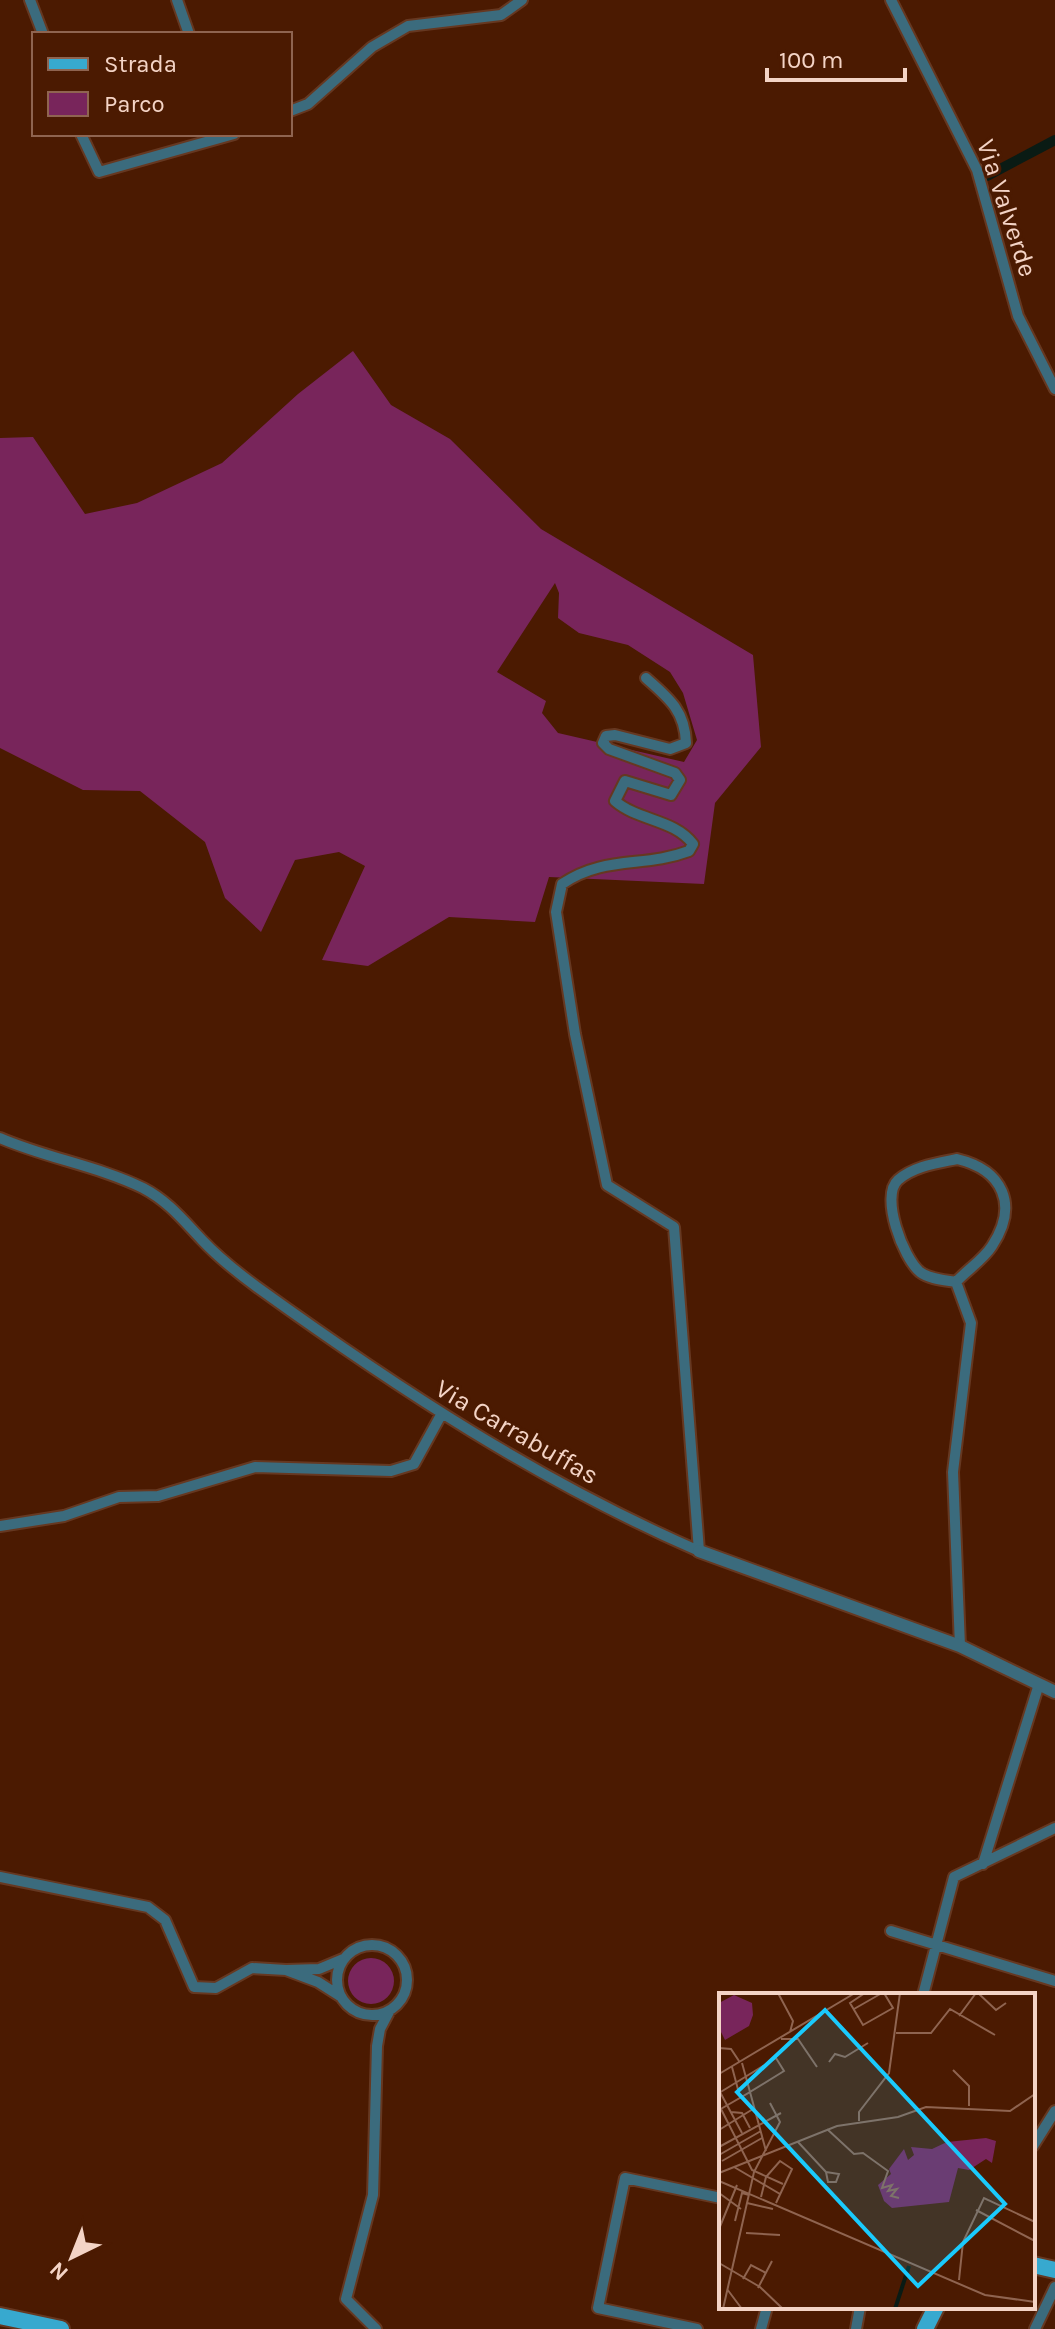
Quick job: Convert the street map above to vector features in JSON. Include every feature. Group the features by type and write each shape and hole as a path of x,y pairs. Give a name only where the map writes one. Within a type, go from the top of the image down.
{"main road":[{"path":"1035,2265 1055,2270"},
{"path":"925,2329 935,2309"},
{"path":"0,2316 61,2329"}],"street":[{"path":"30,0 42,32"},
{"path":"177,0 188,32"},
{"path":"292,110 308,104 372,47 408,26 501,15 522,0"},
{"name":"Via Valverde","path":"891,0 977,170 1018,316 1055,389"},
{"path":"82,136 99,172 225,136"},
{"path":"646,678 674,703 685,722 686,743 670,749 615,735 606,736 603,743 609,749 675,773 680,780 678,788 671,795 625,781 615,801 624,809 676,828 693,844 689,851 672,857 603,864 583,870 562,884 556,912 575,1034 607,1185 674,1227 699,1551"},
{"name":"Via Carrabuffas","path":"0,1138 98,1170 168,1202 203,1242 253,1284 360,1363 441,1415 613,1514 699,1551 960,1646 1055,1692"},
{"path":"957,1159 977,1164 997,1181 1006,1200 1006,1216 992,1245 956,1282 922,1274 913,1264 894,1220 891,1192 896,1182 907,1174 957,1159"},
{"path":"956,1282 971,1323 953,1472 960,1646"},
{"path":"0,1526 64,1516 119,1497 158,1496 255,1467 391,1471 414,1464 441,1415"},
{"path":"983,1864 1039,1684"},
{"path":"924,1993 954,1877 1055,1828"},
{"path":"0,1877 148,1907 165,1920 194,1987 216,1988 252,1968 319,1969 344,1958 359,1947 376,1945 399,1958 407,1980 405,1992 380,2029 373,2195 346,2299 376,2329"},
{"path":"891,1931 1055,1981"},
{"path":"343,1999 336,1982 344,1958"},
{"path":"286,1970 318,1982 355,2011 367,2015 380,2029"},
{"path":"367,2015 390,2010"},
{"path":"1035,2143 1054,2116"},
{"path":"697,2329 598,2308 625,2178 719,2198"},
{"path":"1035,2329 1055,2287"},
{"path":"761,2329 766,2309"},
{"path":"856,2329 860,2309"}],"green space":[{"path":"353,351 391,405 450,439 541,529 753,655 761,747 715,803 704,884 549,877 535,922 449,917 368,966 322,960 365,866 339,852 295,860 261,932 225,898 205,842 140,791 83,790 0,748 0,438 33,437 85,514 137,503 222,463 298,394","holes":["555,583 559,593 558,618 579,633 628,645 670,672 683,693 697,740 684,762 558,733 542,713 546,701 497,672"]},
{"path":"371,1958 387,1965 394,1981 387,1997 371,2004 355,1997 348,1981 355,1965"}],"waterway":[{"path":"987,176 1055,140"}]}
